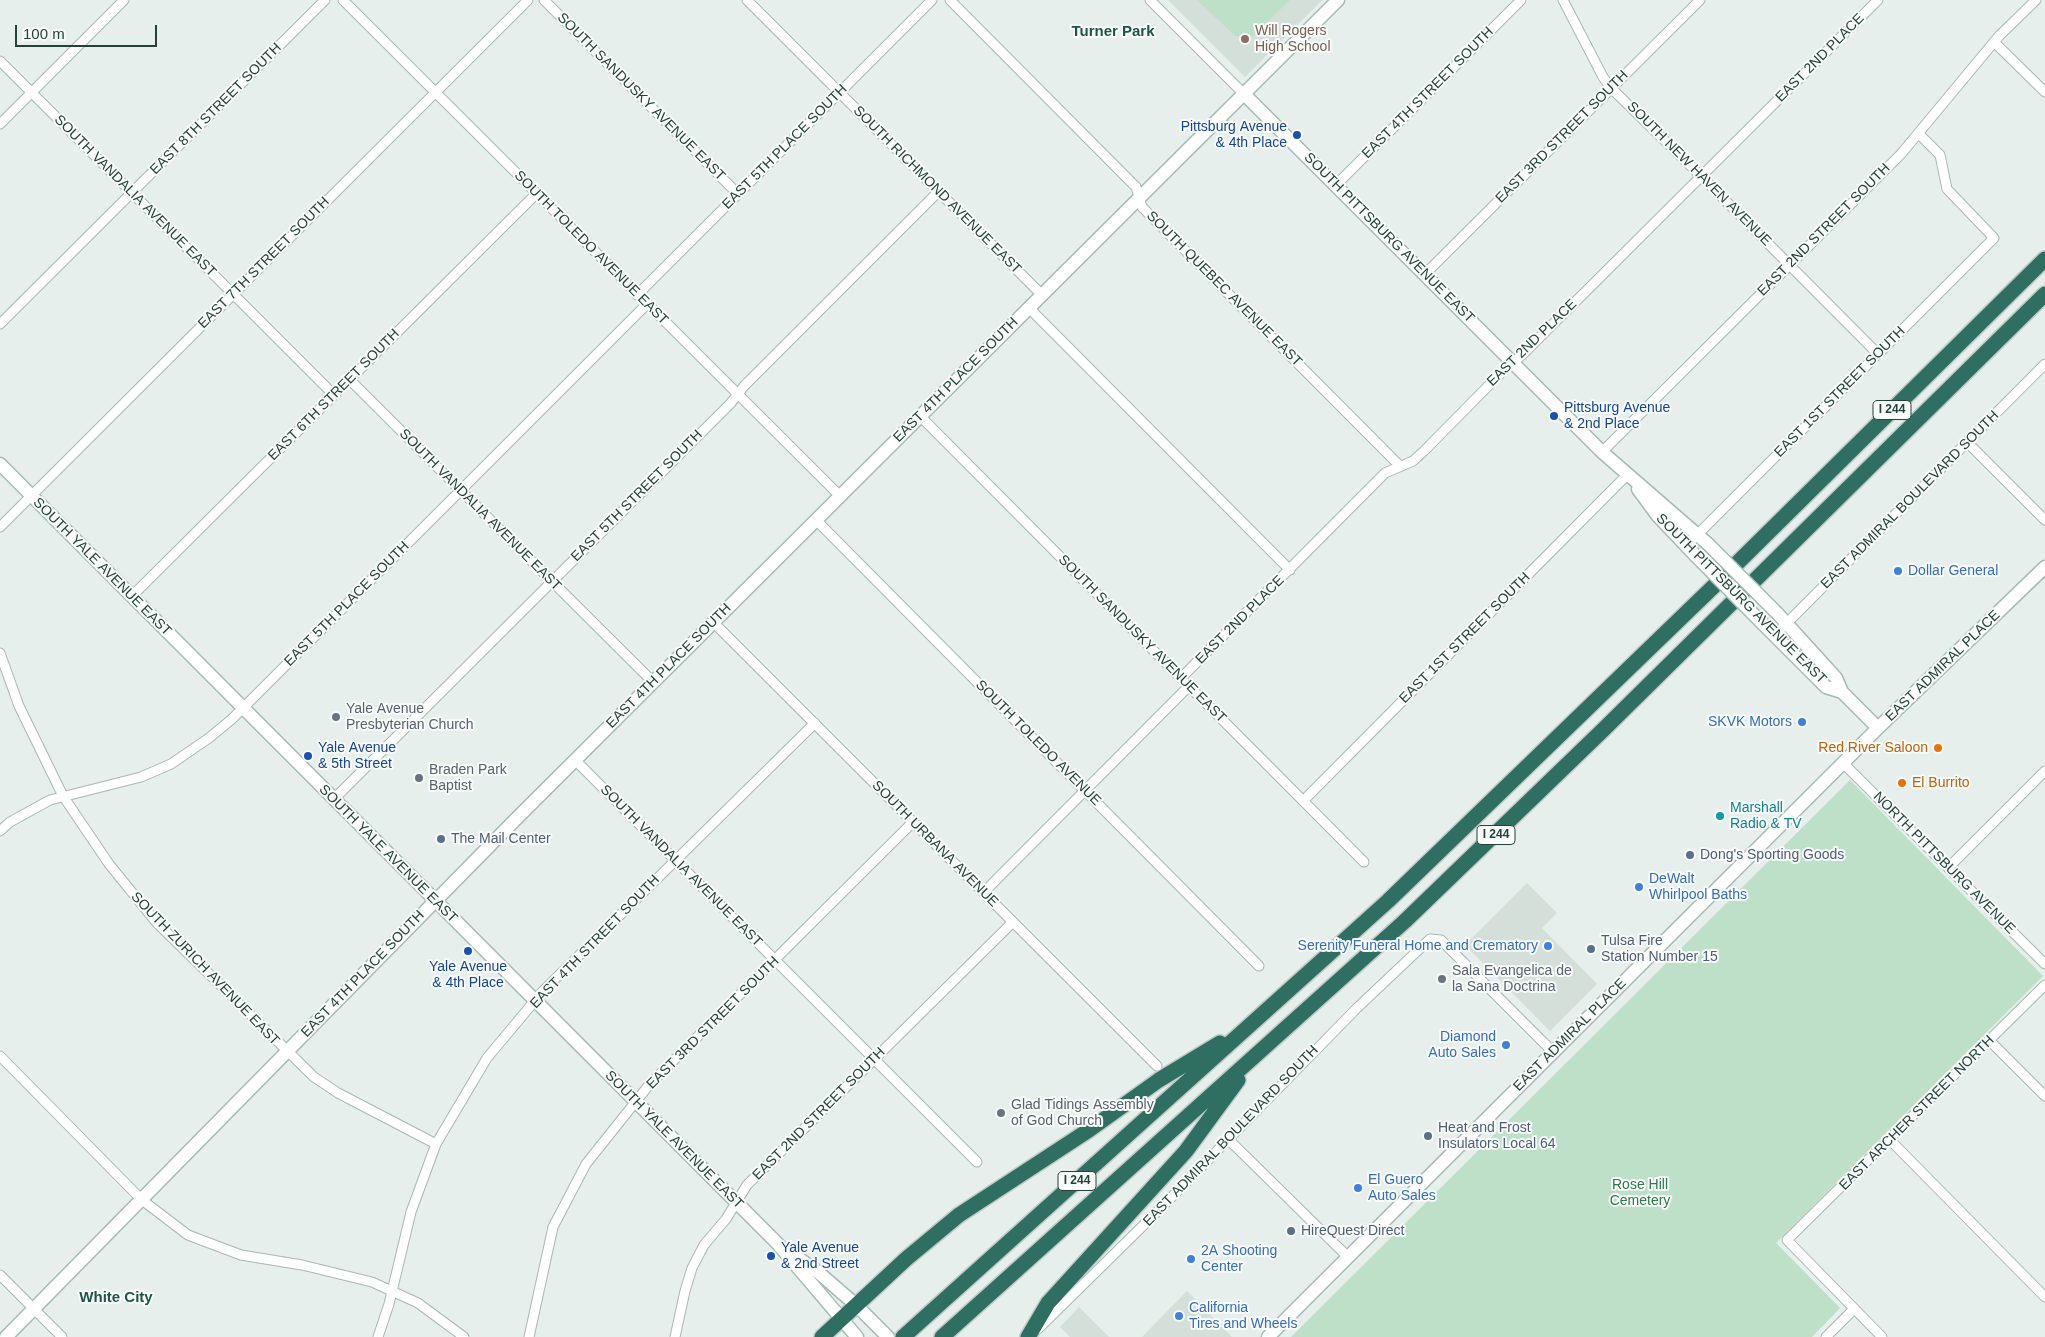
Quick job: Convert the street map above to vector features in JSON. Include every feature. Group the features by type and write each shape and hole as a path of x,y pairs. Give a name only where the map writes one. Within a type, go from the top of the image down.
{"highway":[{"name":"I 244","path":"903,1337 1388,901 1487,807 2045,259"},
{"name":"I 244","path":"942,1337 1405,921 1524,807 2045,294"},
{"path":"822,1337 856,1304 959,1215 1089,1130 1159,1080 1252,1024"},
{"path":"1029,1337 1048,1303 1186,1151 1256,1056"}],"street":[{"path":"0,124 124,0"},
{"name":"EAST 8TH STREET SOUTH","path":"0,324 325,0"},
{"name":"SOUTH TOLEDO AVENUE EAST","path":"343,0 840,496"},
{"name":"EAST 7TH STREET SOUTH","path":"0,527 528,0"},
{"name":"SOUTH SANDUSKY AVENUE EAST","path":"544,0 738,194"},
{"name":"SOUTH RICHMOND AVENUE EAST","path":"747,0 1042,294"},
{"name":"EAST 5TH PLACE SOUTH","path":"637,295 932,0"},
{"name":"SOUTH QUEBEC AVENUE EAST","path":"950,0 1136,188 1142,207 1400,466"},
{"name":"SOUTH PITTSBURG AVENUE EAST","path":"1150,0 1602,452 1698,534 1787,623 1836,678 1842,692 1878,728"},
{"name":"EAST 4TH PLACE SOUTH","path":"6,1337 575,760 1338,0"},
{"name":"EAST 4TH STREET SOUTH","path":"1335,186 1521,0"},
{"name":"SOUTH NEW HAVEN AVENUE","path":"1562,0 1602,77 1611,88 1878,354"},
{"name":"EAST 3RD STREET SOUTH","path":"1425,274 1700,0"},
{"name":"EAST 2ND PLACE","path":"1181,678 1386,473 1413,461 1424,452 1878,0"},
{"name":"EAST 2ND STREET SOUTH","path":"1602,452 1919,134 1994,42 2036,0"},
{"path":"1994,42 2045,92"},
{"name":"SOUTH VANDALIA AVENUE EAST","path":"0,61 334,395"},
{"name":"EAST 1ST STREET SOUTH","path":"1686,546 1994,238 1947,189 1940,155 1919,134"},
{"name":"EAST 5TH STREET SOUTH","path":"334,799 938,192"},
{"name":"EAST 6TH STREET SOUTH","path":"131,597 537,193"},
{"name":"EAST 5TH PLACE SOUTH","path":"0,832 10,822 50,800 118,785 141,777 171,764 209,738 242,708 647,304"},
{"path":"1028,308 1290,570"},
{"name":"EAST ADMIRAL BOULEVARD SOUTH","path":"1774,636 2045,364"},
{"name":"SOUTH VANDALIA AVENUE EAST","path":"350,380 653,682"},
{"name":"SOUTH SANDUSKY AVENUE EAST","path":"920,416 1364,862"},
{"path":"1968,442 2045,520"},
{"name":"SOUTH YALE AVENUE EAST","path":"0,464 737,1202 777,1243 856,1336"},
{"name":"SOUTH PITTSBURG AVENUE EAST","path":"1627,475 1657,515 1774,636 1826,686 1842,692"},
{"name":"EAST 1ST STREET SOUTH","path":"1303,801 1627,475"},
{"name":"SOUTH TOLEDO AVENUE","path":"816,520 1260,966"},
{"name":"EAST ADMIRAL PLACE","path":"1268,1337 1878,728 2045,567"},
{"name":"SOUTH URBANA AVENUE","path":"713,622 1157,1066"},
{"name":"SOUTH ZURICH AVENUE EAST","path":"0,653 20,706 63,796 114,871 151,916 287,1053 314,1077 338,1093 436,1144"},
{"path":"984,892 1189,686"},
{"name":"EAST 4TH STREET SOUTH","path":"378,1337 392,1290 411,1212 436,1144 487,1058 544,991 815,723"},
{"name":"SOUTH VANDALIA AVENUE EAST","path":"575,760 977,1162"},
{"name":"NORTH PITTSBURG AVENUE","path":"1843,763 2045,964"},
{"path":"1949,867 2045,771"},
{"name":"EAST 3RD STREET SOUTH","path":"529,1337 553,1227 586,1164 649,1085 913,822"},
{"name":"EAST 2ND STREET SOUTH","path":"675,1337 692,1268 704,1245 737,1202 747,1185 1013,922"},
{"name":"EAST ADMIRAL BOULEVARD SOUTH","path":"1029,1337 1083,1287 1357,1008 1430,939 1435,938 1445,944 1553,1052"},
{"name":"EAST ARCHER STREET NORTH","path":"1854,1309 1788,1240 2045,985"},
{"path":"1990,1041 2045,1096"},
{"path":"0,1056 142,1200 188,1235 218,1248 241,1255 348,1275 392,1290 418,1303 464,1337"},
{"path":"1228,1139 1348,1257"},
{"path":"1890,1140 2045,1297"},
{"name":"SOUTH YALE AVENUE EAST","path":"777,1243 818,1272 856,1304 888,1337"},
{"path":"0,1275 62,1337"},
{"path":"1826,1337 1854,1309 1882,1337"}],"shaded area":[{"name":"Will Rogers High School","path":"1168,0 1322,0 1245,77"},
{"path":"1527,883 1557,913 1542,928 1597,984 1550,1031 1465,945"},
{"path":"1187,1291 1232,1337 1142,1337"},
{"path":"1079,1307 1109,1337 1070,1337 1060,1327"}],"green space":[{"path":"1197,0 1290,0 1253,36 1235,36"},
{"name":"Rose Hill Cemetery","path":"1850,780 2043,976 1776,1243 1840,1308 1812,1337 1291,1337"}],"place":[{"name":"Will Rogers High School","path":"1245,39"},
{"name":"Pittsburg Avenue & 4th Place","path":"1297,135"},
{"name":"Pittsburg Avenue & 2nd Place","path":"1554,416"},
{"name":"Dollar General","path":"1898,571"},
{"name":"Yale Avenue Presbyterian Church","path":"336,717"},
{"name":"SKVK Motors","path":"1802,722"},
{"name":"Red River Saloon","path":"1938,748"},
{"name":"Yale Avenue & 5th Street","path":"308,756"},
{"name":"Braden Park Baptist","path":"419,778"},
{"name":"El Burrito","path":"1902,783"},
{"name":"Marshall Radio & TV","path":"1720,816"},
{"name":"The Mail Center","path":"441,839"},
{"name":"Dong's Sporting Goods","path":"1690,855"},
{"name":"DeWalt Whirlpool Baths","path":"1639,887"},
{"name":"Serenity Funeral Home and Crematory","path":"1548,946"},
{"name":"Tulsa Fire Station Number 15","path":"1591,949"},
{"name":"Yale Avenue & 4th Place","path":"468,951"},
{"name":"Sala Evangelica de la Sana Doctrina","path":"1442,979"},
{"name":"Diamond Auto Sales","path":"1506,1045"},
{"name":"Glad Tidings Assembly of God Church","path":"1001,1113"},
{"name":"Heat and Frost Insulators Local 64","path":"1428,1136"},
{"name":"El Guero Auto Sales","path":"1358,1188"},
{"name":"HireQuest Direct","path":"1291,1231"},
{"name":"Yale Avenue & 2nd Street","path":"771,1256"},
{"name":"2A Shooting Center","path":"1191,1259"},
{"name":"California Tires and Wheels","path":"1179,1316"}],"district":[{"name":"Turner Park","path":"1113,32"},
{"name":"White City","path":"116,1298"}]}
